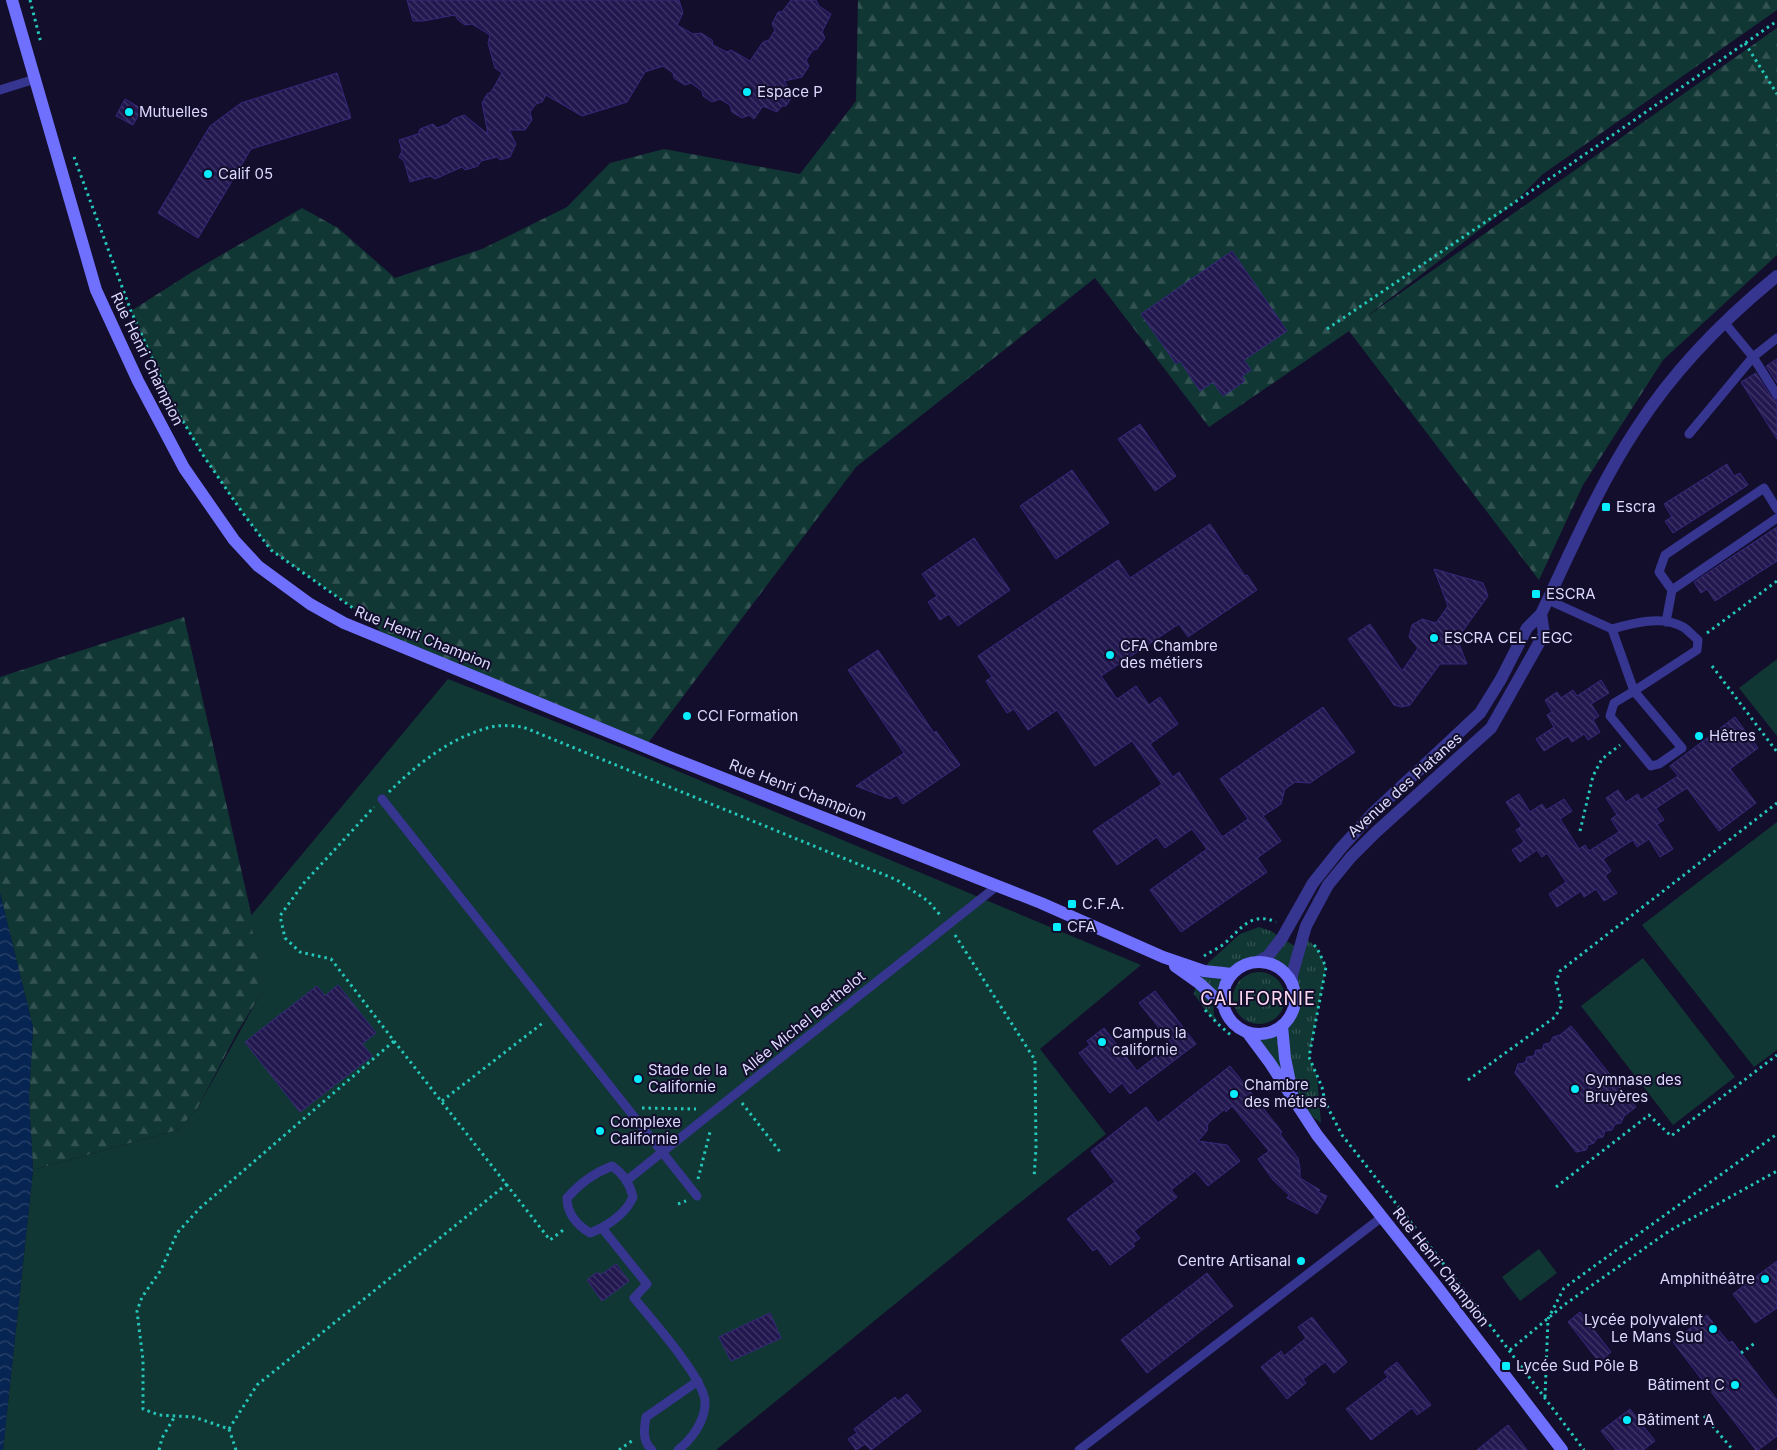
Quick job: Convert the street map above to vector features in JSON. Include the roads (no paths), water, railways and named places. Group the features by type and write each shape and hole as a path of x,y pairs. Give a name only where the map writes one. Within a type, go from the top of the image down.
{"street":[{"name":"Rue Henri Champion","path":"12,0 93,281 100,298 138,381 184,468 234,540 258,566 310,604 344,623 672,758 997,886 1135,943 1163,957 1204,971 1232,974"},
{"name":"Avenue des Platanes","path":"1257,962 1268,956 1288,928 1313,884 1341,848 1372,814 1480,712 1501,679 1527,628 1541,614 1608,476 1636,428 1692,355 1724,322 1777,276"},
{"name":"Avenue des Platanes","path":"1292,984 1292,975 1306,926 1328,885 1351,857 1375,833 1491,728 1544,634 1541,614"},
{"name":"Rue Henri Champion","path":"1163,957 1200,983 1224,1006"},
{"path":"1257,962 1272,964 1287,974 1295,995 1295,1005 1289,1018 1282,1026 1272,1032 1243,1036 1231,1021 1224,1006 1224,990 1232,974 1244,965 1257,962"},
{"name":"Rue Henri Champion","path":"1282,1026 1285,1058 1295,1103"},
{"name":"Rue Henri Champion","path":"1243,1036 1270,1063 1317,1135 1562,1450"}],"lane":[{"path":"0,90 34,78"},
{"path":"1724,322 1753,356 1777,395"},
{"path":"1689,434 1753,356 1777,338"},
{"path":"1672,590 1659,572 1665,555 1764,488 1777,509"},
{"path":"1666,622 1672,590 1777,518"},
{"path":"1548,600 1612,629 1641,621 1666,622 1683,627 1698,640 1697,650 1634,692 1614,704 1610,716 1651,766 1659,764 1682,748 1634,692 1612,629"},
{"path":"382,799 697,1196"},
{"name":"Allée Michel Berthelot","path":"626,1181 997,886"},
{"path":"612,1166 621,1172 626,1181 633,1197 630,1205 602,1228 590,1232 580,1227 567,1207 567,1198 575,1188 601,1170 612,1166"},
{"path":"1079,1450 1382,1217"},
{"path":"602,1228 646,1284 634,1298 698,1381 705,1401 701,1422 689,1442 678,1450"},
{"path":"652,1450 648,1446 644,1433 646,1417 698,1381"}],"water":[{"path":"0,893 33,1027 29,1097 33,1170 3,1450 0,1450"}],"place":[{"name":"Espace P","path":"747,92"},
{"name":"Mutuelles","path":"129,112"},
{"name":"Calif 05","path":"208,174"},
{"name":"Escra","path":"1606,507"},
{"name":"ESCRA","path":"1536,594"},
{"name":"ESCRA CEL - EGC","path":"1434,638"},
{"name":"CFA Chambre des métiers","path":"1110,655"},
{"name":"CCI Formation","path":"687,716"},
{"name":"Hêtres","path":"1699,736"},
{"name":"C.F.A.","path":"1072,904"},
{"name":"CFA","path":"1057,927"},
{"name":"Campus la californie","path":"1102,1042"},
{"name":"Stade de la Californie","path":"638,1079"},
{"name":"Gymnase des Bruyères","path":"1575,1089"},
{"name":"Chambre des métiers","path":"1234,1094"},
{"name":"Complexe Californie","path":"600,1131"},
{"name":"Centre Artisanal","path":"1301,1261"},
{"name":"Amphithéâtre","path":"1765,1279"},
{"name":"Lycée polyvalent Le Mans Sud","path":"1713,1329"},
{"name":"Lycée Sud Pôle B","path":"1506,1366"},
{"name":"Bâtiment C","path":"1735,1385"},
{"name":"Bâtiment A","path":"1627,1420"}],"district":[{"name":"CALIFORNIE","path":"1258,999"}]}
